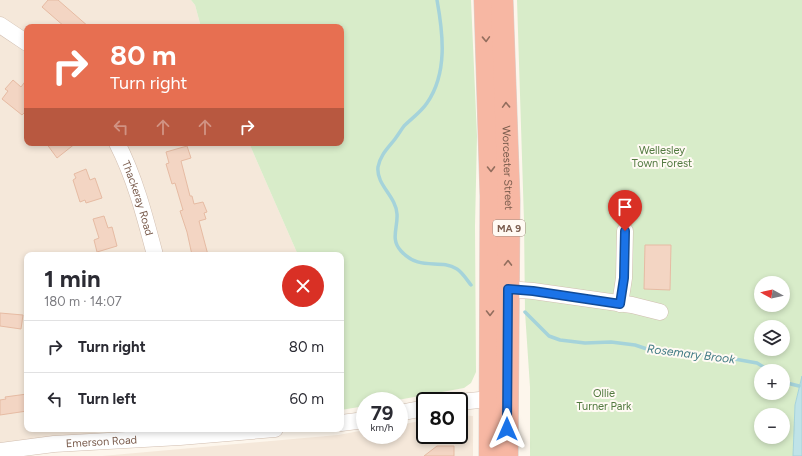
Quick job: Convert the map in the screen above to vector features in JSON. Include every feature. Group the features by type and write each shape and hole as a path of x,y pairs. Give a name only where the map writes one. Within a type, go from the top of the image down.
{"highway":[{"name":"Worcester Street","path":"485,0 491,196 490,456"},
{"name":"Worcester Street","path":"502,0 509,193 507,456"}],"street":[{"path":"0,25 24,41"},
{"name":"Thackeray Road","path":"118,146 126,161 133,179 155,252"},
{"path":"620,304 624,278 625,231"},
{"path":"508,289 533,291 620,304 660,312"},
{"path":"468,401 490,399"},
{"path":"344,424 356,422"},
{"name":"Emerson Road","path":"0,451 54,444 204,432"}],"shaded area":[{"path":"0,0 191,0 195,5 200,24 24,24 24,146 250,146 297,252 24,252 24,432 104,432 0,443"},
{"path":"468,416 473,416 473,456 102,456 338,435 356,432 356,444 408,444 408,423 416,422 416,444 468,444"}],"green space":[{"path":"191,0 471,0 477,136 475,226 476,372 471,383 464,388 442,392 416,392 416,397 408,398 408,392 356,392 356,408 344,410 344,252 297,252 250,146 344,146 344,24 200,24 195,5"},
{"name":"Wellesley Town Forest","path":"517,0 802,0 802,376 795,405 793,456 530,456 530,387 525,312 524,221"}],"water":[{"path":"802,376 802,456 793,456 795,405"}],"building":[{"path":"48,0 58,0 86,24 62,24 42,7"},
{"path":"13,80 21,87 24,83 24,113 22,115 2,99 8,91 5,89"},
{"path":"48,146 72,146 57,158"},
{"path":"187,146 191,158 181,161 190,196 192,196 194,204 203,202 207,212 204,213 206,219 199,221 207,252 191,252 180,211 183,210 175,183 172,184 166,164 169,163 166,152"},
{"path":"86,169 90,180 95,178 102,198 86,203 85,200 80,202 73,180 76,178 74,174"},
{"path":"104,216 108,228 112,227 117,246 97,252 94,240 99,238 93,219"},
{"path":"645,245 671,245 670,290 644,289"},
{"path":"0,313 23,315 21,329 0,326"},
{"path":"24,394 24,411 0,415 0,400 6,399 5,397"},
{"path":"437,446 454,446 454,456 424,456"}],"waterway":[{"name":"Rosemary Brook","path":"437,0 441,26 442,53 441,66 434,91 427,103 404,126 383,155 379,163 378,173 396,208 397,219 395,238 401,251 415,261 422,263 443,264 457,269 463,274 471,285"},
{"name":"Rosemary Brook","path":"525,312 549,336 560,340 585,343 611,342 635,345 650,350 668,353 712,355 759,364"},
{"name":"Rosemary Brook","path":"790,384 799,386"}],"route":[{"path":"507,429 508,289 533,291 620,304 624,278 625,231"}],"park label":[{"name":"Ollie Turner Park","path":"604,399"}]}
